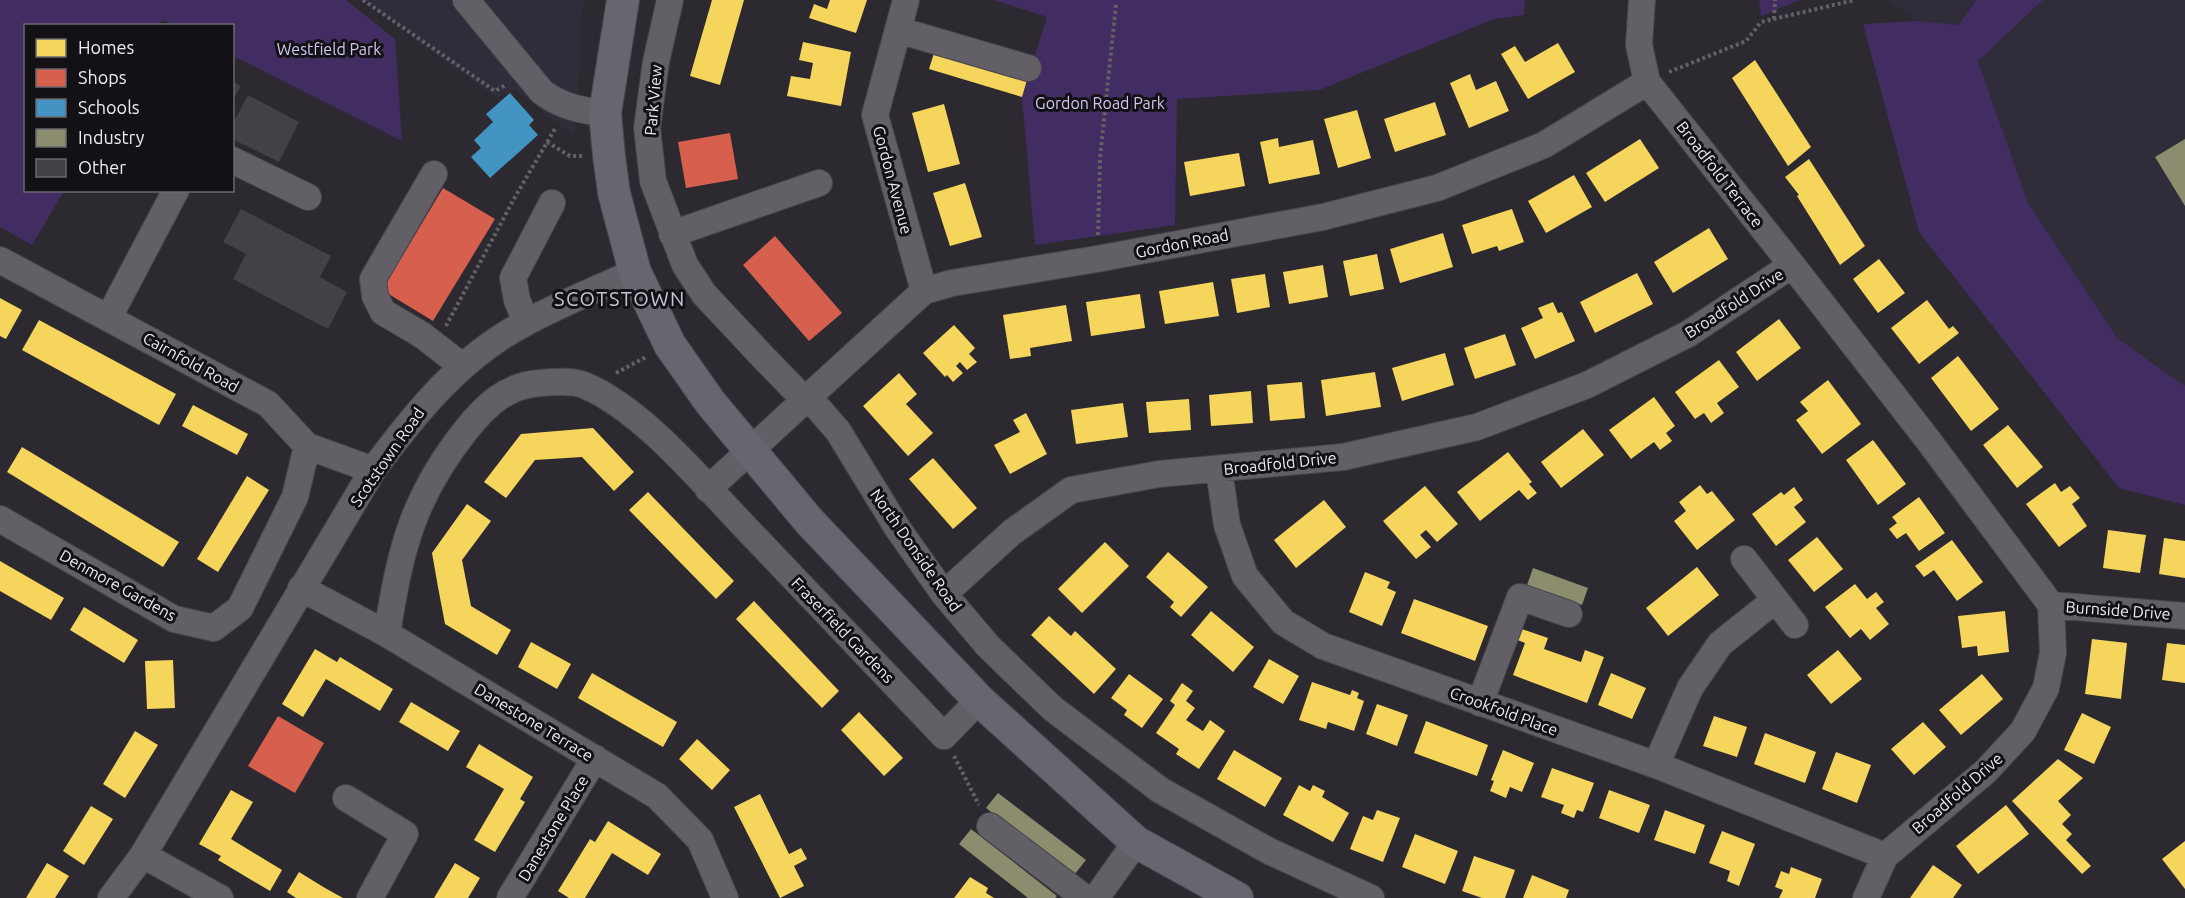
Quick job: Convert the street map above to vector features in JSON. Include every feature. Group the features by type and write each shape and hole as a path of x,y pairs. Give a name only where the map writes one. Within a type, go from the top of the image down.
{"main road":[{"path":"623,0 605,113 614,193 635,272 670,345 710,402 809,521 979,700 1136,842 1237,898"}],"street":[{"path":"466,0 542,92 554,101 568,106 583,111 605,113"},
{"name":"Park View","path":"670,0 656,62 647,128 653,181 672,234"},
{"name":"Gordon Avenue","path":"906,0 875,115 924,291"},
{"path":"1642,0 1638,45 1647,82"},
{"path":"898,30 1028,68"},
{"name":"Gordon Road","path":"750,450 924,291 952,283 1323,217 1437,188 1544,145 1647,82"},
{"name":"Broadfold Terrace","path":"1647,82 1792,266"},
{"path":"234,161 308,197"},
{"path":"434,174 373,279 375,296 383,312 436,345 462,366"},
{"path":"672,234 819,183"},
{"path":"109,317 176,192"},
{"path":"526,322 517,300 513,278 552,203"},
{"name":"North Donside Road","path":"672,234 685,265 704,294 838,432 898,530 944,594 988,646 1052,708 1160,790 1269,851 1371,898"},
{"name":"Cairnfold Road","path":"0,260 268,404 307,446 373,470"},
{"name":"Broadfold Drive","path":"944,594 1011,533 1071,490 1159,474 1342,457 1477,427 1587,385 1688,334 1792,266 1935,449 2051,606 2053,653 2046,688 2023,731 1986,771 1885,856 1866,898"},
{"name":"Scotstown Road","path":"111,898 143,855 373,470 414,415 462,366 526,322 635,272"},
{"name":"Fraserfield Gardens","path":"387,634 403,547 421,496 457,441 483,409 503,394 527,384 555,382 582,384 632,413 708,489 944,736"},
{"name":"Denmore Gardens","path":"0,519 174,619 214,628 240,608 295,497 307,446"},
{"path":"708,489 750,450"},
{"name":"Crookfold Place","path":"1219,470 1227,525 1245,576 1282,622 1323,646 1656,765 1885,856"},
{"path":"1744,559 1794,625"},
{"name":"Danestone Terrace","path":"301,588 387,634 657,796 700,840 725,898"},
{"path":"1480,703 1520,597 1569,614"},
{"path":"1656,765 1690,688 1720,644 1775,600"},
{"name":"Burnside Drive","path":"2051,606 2185,616"},
{"path":"944,736 979,700"},
{"name":"Danestone Place","path":"510,898 595,758"},
{"path":"346,798 405,834 370,898"},
{"path":"990,826 1085,898"},
{"path":"1096,898 1136,842"},
{"path":"143,855 220,898"}],"path":[{"path":"363,0 495,91 525,72"},
{"path":"1774,19 1775,0"},
{"path":"1647,82 1746,41 1761,22 1855,0"},
{"path":"1097,259 1100,158 1116,4"},
{"path":"436,345 515,197 568,106"},
{"path":"944,736 990,826"}],"shaded area":[{"path":"361,0 585,0 581,16 575,137 515,89 497,98"},
{"path":"1888,0 1976,0 1959,25 1916,21"},
{"path":"2028,0 2185,0 2185,386 2117,338 2028,203 1978,61"}],"green space":[{"name":"Westfield Park","path":"0,0 346,0 395,39 402,141 234,57 234,24 171,24 162,20 159,24 24,24 24,192 63,192 32,245 0,227"},
{"name":"Gordon Road Park","path":"994,0 1525,0 1524,15 1494,19 1319,90 1177,99 1175,225 1035,245 1022,97 1047,17"},
{"path":"1759,0 1800,0 1761,16"},
{"path":"1976,0 2043,0 1978,61 2028,203 2117,338 2185,386 2185,505 2119,488 1919,232 1863,24 1916,21 1959,25"}],"building: Homes":[{"path":"712,0 744,0 720,85 690,76"},
{"path":"830,0 867,0 856,33 809,18 814,4 827,9"},
{"path":"803,42 851,52 841,106 787,96 791,76 810,79 813,63 799,60"},
{"path":"1558,43 1575,72 1528,99 1501,54 1515,46 1525,62"},
{"path":"934,53 1027,80 1022,97 929,69"},
{"path":"1755,60 1811,147 1788,166 1732,78"},
{"path":"1470,74 1476,90 1496,81 1509,111 1469,128 1450,83"},
{"path":"1435,102 1446,135 1395,152 1384,119"},
{"path":"944,104 960,164 928,172 912,113"},
{"path":"1357,110 1371,158 1338,168 1324,119"},
{"path":"1278,138 1279,147 1313,140 1320,174 1269,184 1260,142"},
{"path":"1640,139 1659,168 1605,202 1586,173"},
{"path":"1239,153 1245,186 1190,196 1184,162"},
{"path":"1809,159 1865,246 1840,265 1797,196 1799,195 1785,177"},
{"path":"1574,175 1592,207 1546,233 1528,201"},
{"path":"965,183 982,237 950,246 933,193"},
{"path":"1512,209 1524,242 1499,251 1497,246 1472,254 1462,225"},
{"path":"1709,228 1728,259 1673,293 1654,262"},
{"path":"1443,233 1453,267 1400,283 1390,249"},
{"path":"1377,254 1384,289 1350,296 1343,261"},
{"path":"1879,259 1905,293 1878,313 1853,279"},
{"path":"1323,265 1328,297 1289,304 1283,272"},
{"path":"1637,273 1653,304 1595,333 1580,302"},
{"path":"1265,274 1270,307 1237,313 1231,279"},
{"path":"1213,282 1219,316 1165,324 1159,291"},
{"path":"1140,294 1145,328 1091,336 1086,302"},
{"path":"0,298 22,310 6,339 0,336"},
{"path":"1927,300 1949,329 1953,326 1959,333 1919,364 1891,328"},
{"path":"1553,302 1558,313 1562,312 1575,341 1535,359 1521,328 1543,318 1538,308"},
{"path":"1066,305 1072,341 1030,348 1031,356 1010,359 1003,315"},
{"path":"1779,319 1801,348 1757,381 1736,352"},
{"path":"39,320 176,394 159,425 22,350"},
{"path":"954,325 975,348 969,354 977,362 967,370 960,362 956,366 963,373 953,382 947,375 945,377 923,353"},
{"path":"1505,334 1516,365 1475,379 1464,348"},
{"path":"1445,353 1454,385 1402,401 1392,368"},
{"path":"1958,356 1999,409 1971,431 1931,378"},
{"path":"1719,360 1739,387 1717,403 1724,413 1711,423 1704,413 1695,419 1675,392"},
{"path":"1375,372 1381,407 1326,416 1321,380"},
{"path":"899,373 917,394 906,404 933,433 908,456 863,406"},
{"path":"1828,380 1861,424 1822,454 1796,420 1808,411 1800,402"},
{"path":"1302,382 1305,418 1270,421 1267,385"},
{"path":"1251,391 1253,423 1211,426 1209,395"},
{"path":"1654,397 1675,426 1666,433 1672,441 1660,450 1654,442 1631,459 1609,430"},
{"path":"1189,399 1191,430 1149,433 1146,402"},
{"path":"1123,403 1128,437 1076,444 1071,410"},
{"path":"193,405 248,434 237,455 182,426"},
{"path":"1026,413 1047,454 1010,474 994,445 1020,432 1013,420"},
{"path":"2008,425 2043,467 2017,488 1983,445"},
{"path":"593,428 634,472 614,491 582,457 535,460 506,498 484,482 521,434"},
{"path":"1583,429 1604,455 1561,488 1541,462"},
{"path":"1873,440 1906,484 1878,505 1846,460"},
{"path":"22,447 179,542 163,567 7,472"},
{"path":"1508,452 1532,482 1529,484 1537,493 1528,500 1519,490 1480,521 1457,492"},
{"path":"933,458 977,508 953,529 909,479"},
{"path":"247,476 269,490 218,572 197,559"},
{"path":"2055,483 2061,492 2070,486 2080,498 2072,504 2087,526 2059,547 2026,504"},
{"path":"1700,485 1707,494 1712,491 1735,520 1697,550 1674,521 1686,511 1679,502"},
{"path":"1425,486 1458,524 1437,542 1426,530 1420,535 1431,547 1416,559 1383,521"},
{"path":"1794,487 1803,500 1794,507 1806,522 1776,546 1752,514 1781,492 1784,495"},
{"path":"648,492 734,581 716,599 629,510"},
{"path":"1919,497 1945,533 1919,551 1906,533 1897,539 1889,529 1897,523 1892,517"},
{"path":"1324,500 1346,527 1296,568 1274,540"},
{"path":"467,504 491,521 462,560 471,606 511,630 497,655 445,624 432,553"},
{"path":"2108,530 2146,535 2140,573 2103,568"},
{"path":"1817,537 1843,569 1814,592 1788,560"},
{"path":"2164,538 2185,541 2185,578 2159,574"},
{"path":"1952,540 1983,582 1957,601 1934,570 1924,577 1915,566"},
{"path":"1105,542 1129,566 1082,613 1058,589"},
{"path":"1168,552 1208,587 1181,617 1170,607 1174,602 1146,577"},
{"path":"0,561 64,598 51,620 0,591"},
{"path":"1697,567 1719,595 1668,636 1646,608"},
{"path":"1365,572 1390,582 1387,588 1396,592 1382,626 1349,612"},
{"path":"1855,584 1867,599 1876,592 1884,602 1876,608 1889,624 1870,640 1861,629 1850,638 1825,607"},
{"path":"1414,599 1488,626 1475,661 1401,633"},
{"path":"754,601 839,691 822,708 736,619"},
{"path":"84,607 138,640 124,663 70,630"},
{"path":"1211,611 1254,647 1233,672 1191,635"},
{"path":"2005,611 2009,652 1978,656 1977,646 1962,648 1958,616"},
{"path":"1049,616 1071,636 1075,631 1116,669 1094,694 1031,635"},
{"path":"1519,628 1548,638 1544,649 1581,662 1585,650 1604,657 1587,703 1513,675 1525,643 1515,639"},
{"path":"2092,639 2127,643 2121,699 2085,694"},
{"path":"531,642 571,664 557,689 518,667"},
{"path":"2167,643 2185,645 2185,683 2162,680"},
{"path":"315,649 337,662 340,657 393,689 380,711 326,679 303,717 282,704"},
{"path":"1838,650 1862,679 1831,704 1807,675"},
{"path":"1269,659 1299,676 1283,704 1253,687"},
{"path":"173,660 175,708 147,709 145,661"},
{"path":"592,673 677,722 663,747 578,698"},
{"path":"1611,673 1646,688 1632,719 1598,705"},
{"path":"1129,674 1163,699 1142,728 1124,715 1127,710 1111,698"},
{"path":"1982,674 2003,699 1961,735 1939,710"},
{"path":"1312,682 1350,695 1352,690 1359,693 1357,698 1364,701 1354,731 1328,722 1326,729 1299,720"},
{"path":"1182,683 1193,691 1186,701 1195,708 1186,720 1203,731 1210,720 1225,731 1199,769 1176,754 1179,749 1156,733 1175,705 1170,701"},
{"path":"411,702 460,731 448,751 399,722"},
{"path":"1377,704 1408,715 1397,746 1366,734"},
{"path":"859,712 903,758 884,776 841,730"},
{"path":"2082,713 2111,727 2094,764 2064,750"},
{"path":"1714,716 1747,727 1737,757 1703,746"},
{"path":"1426,721 1488,745 1477,776 1414,753"},
{"path":"1923,722 1946,747 1914,775 1891,749"},
{"path":"135,731 158,745 125,798 103,784"},
{"path":"1765,733 1816,752 1805,783 1754,764"},
{"path":"697,739 730,770 712,790 679,759"},
{"path":"479,744 533,777 520,799 525,802 495,852 474,840 504,789 466,767"},
{"path":"1234,750 1282,778 1265,807 1217,779"},
{"path":"1503,750 1534,763 1522,792 1510,787 1506,798 1490,791 1494,781 1491,780"},
{"path":"1836,752 1871,765 1857,803 1822,789"},
{"path":"2058,759 2083,778 2058,801 2071,815 2062,824 2072,834 2066,840 2091,866 2082,874 2012,801"},
{"path":"1552,768 1594,783 1583,812 1577,810 1574,818 1561,813 1564,805 1541,797"},
{"path":"1299,785 1310,791 1313,785 1325,791 1322,797 1349,813 1333,842 1283,815"},
{"path":"231,790 253,802 231,839 282,870 270,891 218,860 221,856 199,844"},
{"path":"1609,790 1650,805 1639,833 1599,818"},
{"path":"760,794 789,854 801,848 807,859 794,866 804,886 780,898 734,807"},
{"path":"2006,805 2029,834 1978,874 1956,846"},
{"path":"91,806 113,819 84,865 63,851"},
{"path":"1377,810 1400,818 1383,862 1350,849 1363,816 1373,820"},
{"path":"1665,810 1705,825 1695,854 1654,840"},
{"path":"608,821 661,854 648,875 612,853 585,898 569,898 558,891 590,839 595,842"},
{"path":"1722,831 1755,844 1739,886 1727,881 1730,871 1709,863"},
{"path":"1415,834 1458,851 1445,884 1402,867"},
{"path":"2185,841 2185,889 2162,859"},
{"path":"1474,856 1515,870 1505,898 1482,898 1462,891"},
{"path":"47,863 69,876 55,898 26,898"},
{"path":"455,863 480,878 468,898 434,898"},
{"path":"1933,865 1962,885 1953,898 1910,898"},
{"path":"1791,867 1822,879 1815,898 1779,898 1783,890 1775,887 1781,871 1789,874"},
{"path":"299,872 343,898 296,898 287,892"},
{"path":"1532,875 1569,890 1566,898 1523,898"},
{"path":"970,877 988,888 986,893 994,898 954,898"}],"building: Shops":[{"path":"730,133 738,179 686,188 678,142"},
{"path":"443,188 495,219 433,321 382,290"},
{"path":"775,236 842,313 809,341 743,265"},
{"path":"278,716 324,743 295,793 248,766"}],"building: Schools":[{"path":"510,93 534,120 529,125 538,135 490,178 471,157 481,148 474,140 493,122 486,114"}],"building: Industry":[{"path":"2185,139 2185,206 2155,157"},
{"path":"1533,568 1588,588 1582,605 1527,585"},
{"path":"998,793 1086,860 1074,875 986,808"},
{"path":"971,829 1057,896 1055,898 1028,898 959,844"}],"building: Other":[{"path":"234,82 241,86 234,98"},
{"path":"248,95 299,122 279,162 234,140 234,121"},
{"path":"241,209 331,256 320,277 347,292 328,329 233,279 246,254 223,242"}],"district":[{"name":"SCOTSTOWN","path":"620,298"}]}
